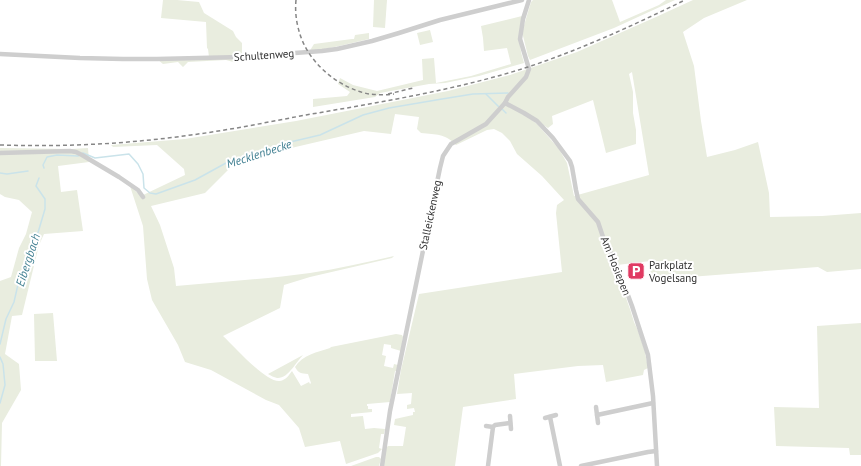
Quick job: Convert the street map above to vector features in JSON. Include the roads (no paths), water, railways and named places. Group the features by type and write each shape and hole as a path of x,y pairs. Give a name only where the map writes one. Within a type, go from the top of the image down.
{"street":[{"name":"Schultenweg","path":"0,54 130,59 232,57 309,52 337,49 372,41 440,20 522,0"},
{"name":"Stalleickenweg","path":"382,466 390,412 443,156 451,144 486,124 526,77 528,67 520,39 523,19 530,0"},
{"name":"Am Hosiepen","path":"502,107 524,113 537,121 553,138 570,161 578,198 583,206 598,222 604,240 622,278 648,355 654,403 657,466"},
{"path":"0,153 70,151 81,154 120,177 138,190 143,197"},
{"path":"597,415 654,403"},
{"path":"596,407 598,423"},
{"path":"545,418 556,415"},
{"path":"510,416 511,429"},
{"path":"550,417 560,466"},
{"path":"488,466 492,428 495,425 510,423"},
{"path":"486,426 492,428"},
{"path":"581,466 656,451"}],"waterway":[{"name":"Mecklenbecke","path":"44,168 43,165 47,157 57,155 78,156 83,153 95,158 129,154 138,164 143,174 144,188 150,193 156,194 195,180 226,163 254,155 286,143 320,135 363,115 389,108 473,94 508,93"},
{"path":"486,94 499,107"},
{"path":"502,109 506,113"},
{"name":"Eibergbach","path":"0,173 7,174 28,171"},
{"name":"Eibergbach","path":"0,344 6,319 14,302 19,280 37,236 45,209 45,199 36,186 39,178"},
{"name":"Eibergbach","path":"0,357 3,364 5,385 0,403"}],"railway":[{"path":"296,0 296,19 303,42 316,63 325,72 335,80 357,91 369,94 394,94"},
{"path":"0,145 48,146 144,141 206,133 418,95 501,75 548,60 608,36 685,0"},
{"path":"388,94 413,88"}],"place":[{"name":"Parkplatz Vogelsang","path":"636,271"}]}
